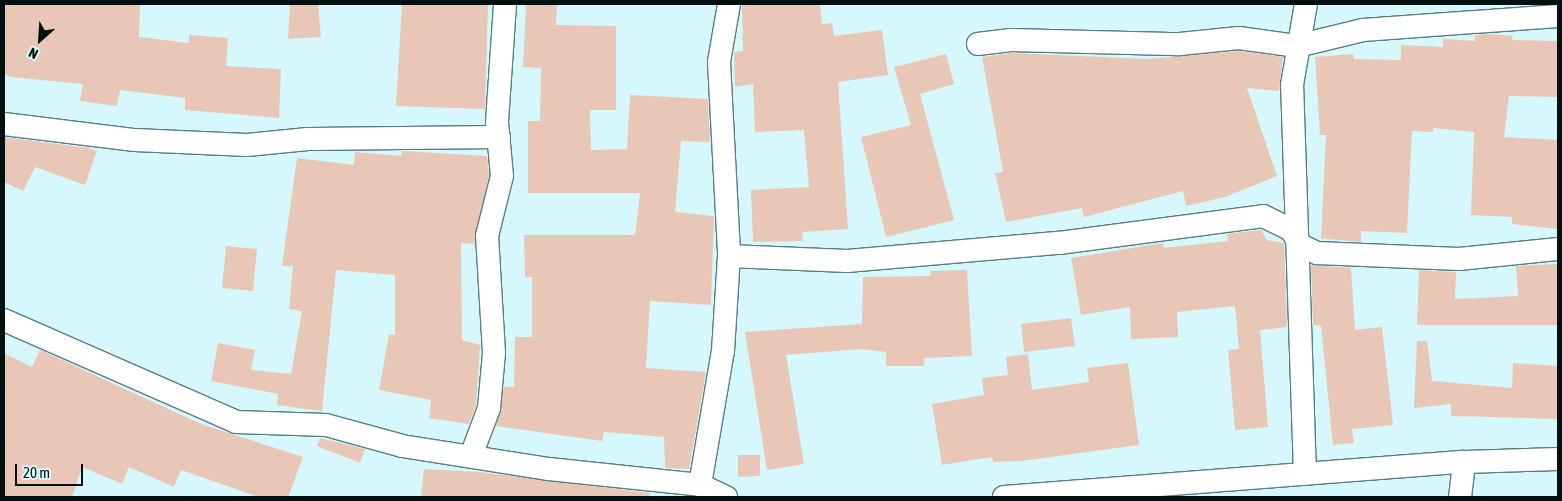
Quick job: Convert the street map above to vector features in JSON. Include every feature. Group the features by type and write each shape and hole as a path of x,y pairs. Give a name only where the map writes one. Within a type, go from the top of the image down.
{"street":[{"path":"471,456 489,408 494,353 487,244 502,176 499,138 505,4"},
{"path":"700,485 723,351 729,256 719,62 729,4"},
{"path":"1305,474 1294,234 1297,162 1292,85 1297,46 1306,4"},
{"path":"978,44 1011,40 1180,44 1239,38 1297,46 1363,30 1558,16"},
{"path":"4,124 135,140 247,145 308,139 499,138"},
{"path":"729,256 856,260 1059,243 1263,216 1294,234 1302,246 1317,253 1459,259 1558,249"},
{"path":"4,320 236,422 326,425 402,446 700,485 726,497"},
{"path":"1004,497 1055,495 1464,462 1558,460"},
{"path":"1460,497 1464,462"}],"building":[{"path":"4,4 140,4 139,37 189,43 189,35 228,38 226,66 281,69 279,118 185,110 185,98 120,90 117,106 80,101 83,84 10,77 4,74"},
{"path":"290,4 318,4 321,37 288,39"},
{"path":"402,4 488,4 485,109 396,106"},
{"path":"526,4 557,4 556,25 616,26 616,110 590,110 591,150 627,149 630,95 708,99 710,142 681,141 675,212 714,216 711,305 650,301 646,368 706,372 689,469 665,468 664,437 604,432 602,441 496,426 504,387 514,387 515,337 532,337 532,277 525,277 524,235 635,235 640,193 528,193 528,121 540,121 541,68 523,67"},
{"path":"742,4 820,4 822,24 832,23 834,36 882,30 888,75 838,82 848,229 802,232 803,241 753,242 751,190 809,187 804,130 755,132 753,84 735,87 734,52 743,51"},
{"path":"1475,35 1513,36 1512,40 1558,41 1558,97 1509,96 1504,137 1558,140 1557,229 1512,224 1512,217 1471,215 1474,132 1433,128 1433,132 1412,131 1407,233 1361,231 1361,242 1316,238 1321,238 1326,135 1320,135 1315,57 1353,54 1354,59 1401,60 1401,45 1443,47 1443,39 1475,41"},
{"path":"1239,51 1283,57 1279,91 1247,88 1277,176 1225,197 1186,206 1183,191 1084,217 1082,208 1006,222 995,173 1003,172 982,57 1012,53 1148,59"},
{"path":"946,54 954,84 920,94 954,220 886,237 861,137 911,125 894,67"},
{"path":"4,137 88,148 97,151 85,185 35,167 23,191 4,182"},
{"path":"402,151 487,156 489,175 474,244 461,243 462,340 480,345 476,405 469,424 429,418 431,400 379,390 389,334 395,335 395,275 336,270 322,411 277,405 278,394 211,381 218,343 255,350 251,370 291,374 302,311 289,309 293,266 282,266 297,158 354,165 355,152 401,156"},
{"path":"1261,230 1267,240 1284,243 1287,327 1260,330 1268,427 1235,430 1228,350 1239,349 1235,306 1177,312 1178,337 1131,339 1130,307 1081,315 1071,258 1163,243 1164,248 1228,241 1227,234"},
{"path":"226,246 257,249 253,291 222,288"},
{"path":"1558,264 1558,325 1417,325 1419,270 1456,272 1455,299 1518,296 1516,266"},
{"path":"1311,265 1351,268 1355,330 1382,327 1393,425 1352,429 1354,443 1333,445 1321,326 1313,325"},
{"path":"967,270 972,356 924,358 924,366 886,366 886,352 861,349 786,355 804,464 767,470 745,332 862,324 863,277 931,276 930,271"},
{"path":"1071,318 1075,346 1024,352 1021,324"},
{"path":"1417,341 1427,341 1432,381 1512,388 1513,363 1558,366 1558,419 1451,416 1451,404 1414,408"},
{"path":"40,350 201,424 303,457 288,497 259,497 181,470 174,487 129,467 122,484 82,467 72,497 4,497 4,353 32,367"},
{"path":"1028,354 1032,390 1089,382 1087,368 1128,363 1139,445 1021,461 993,462 992,457 942,465 932,404 984,395 982,378 1008,375 1006,357"},
{"path":"320,438 365,449 360,463 317,446"},
{"path":"738,455 760,455 760,476 738,477"},
{"path":"424,469 479,472 650,493 649,497 421,497"}]}
